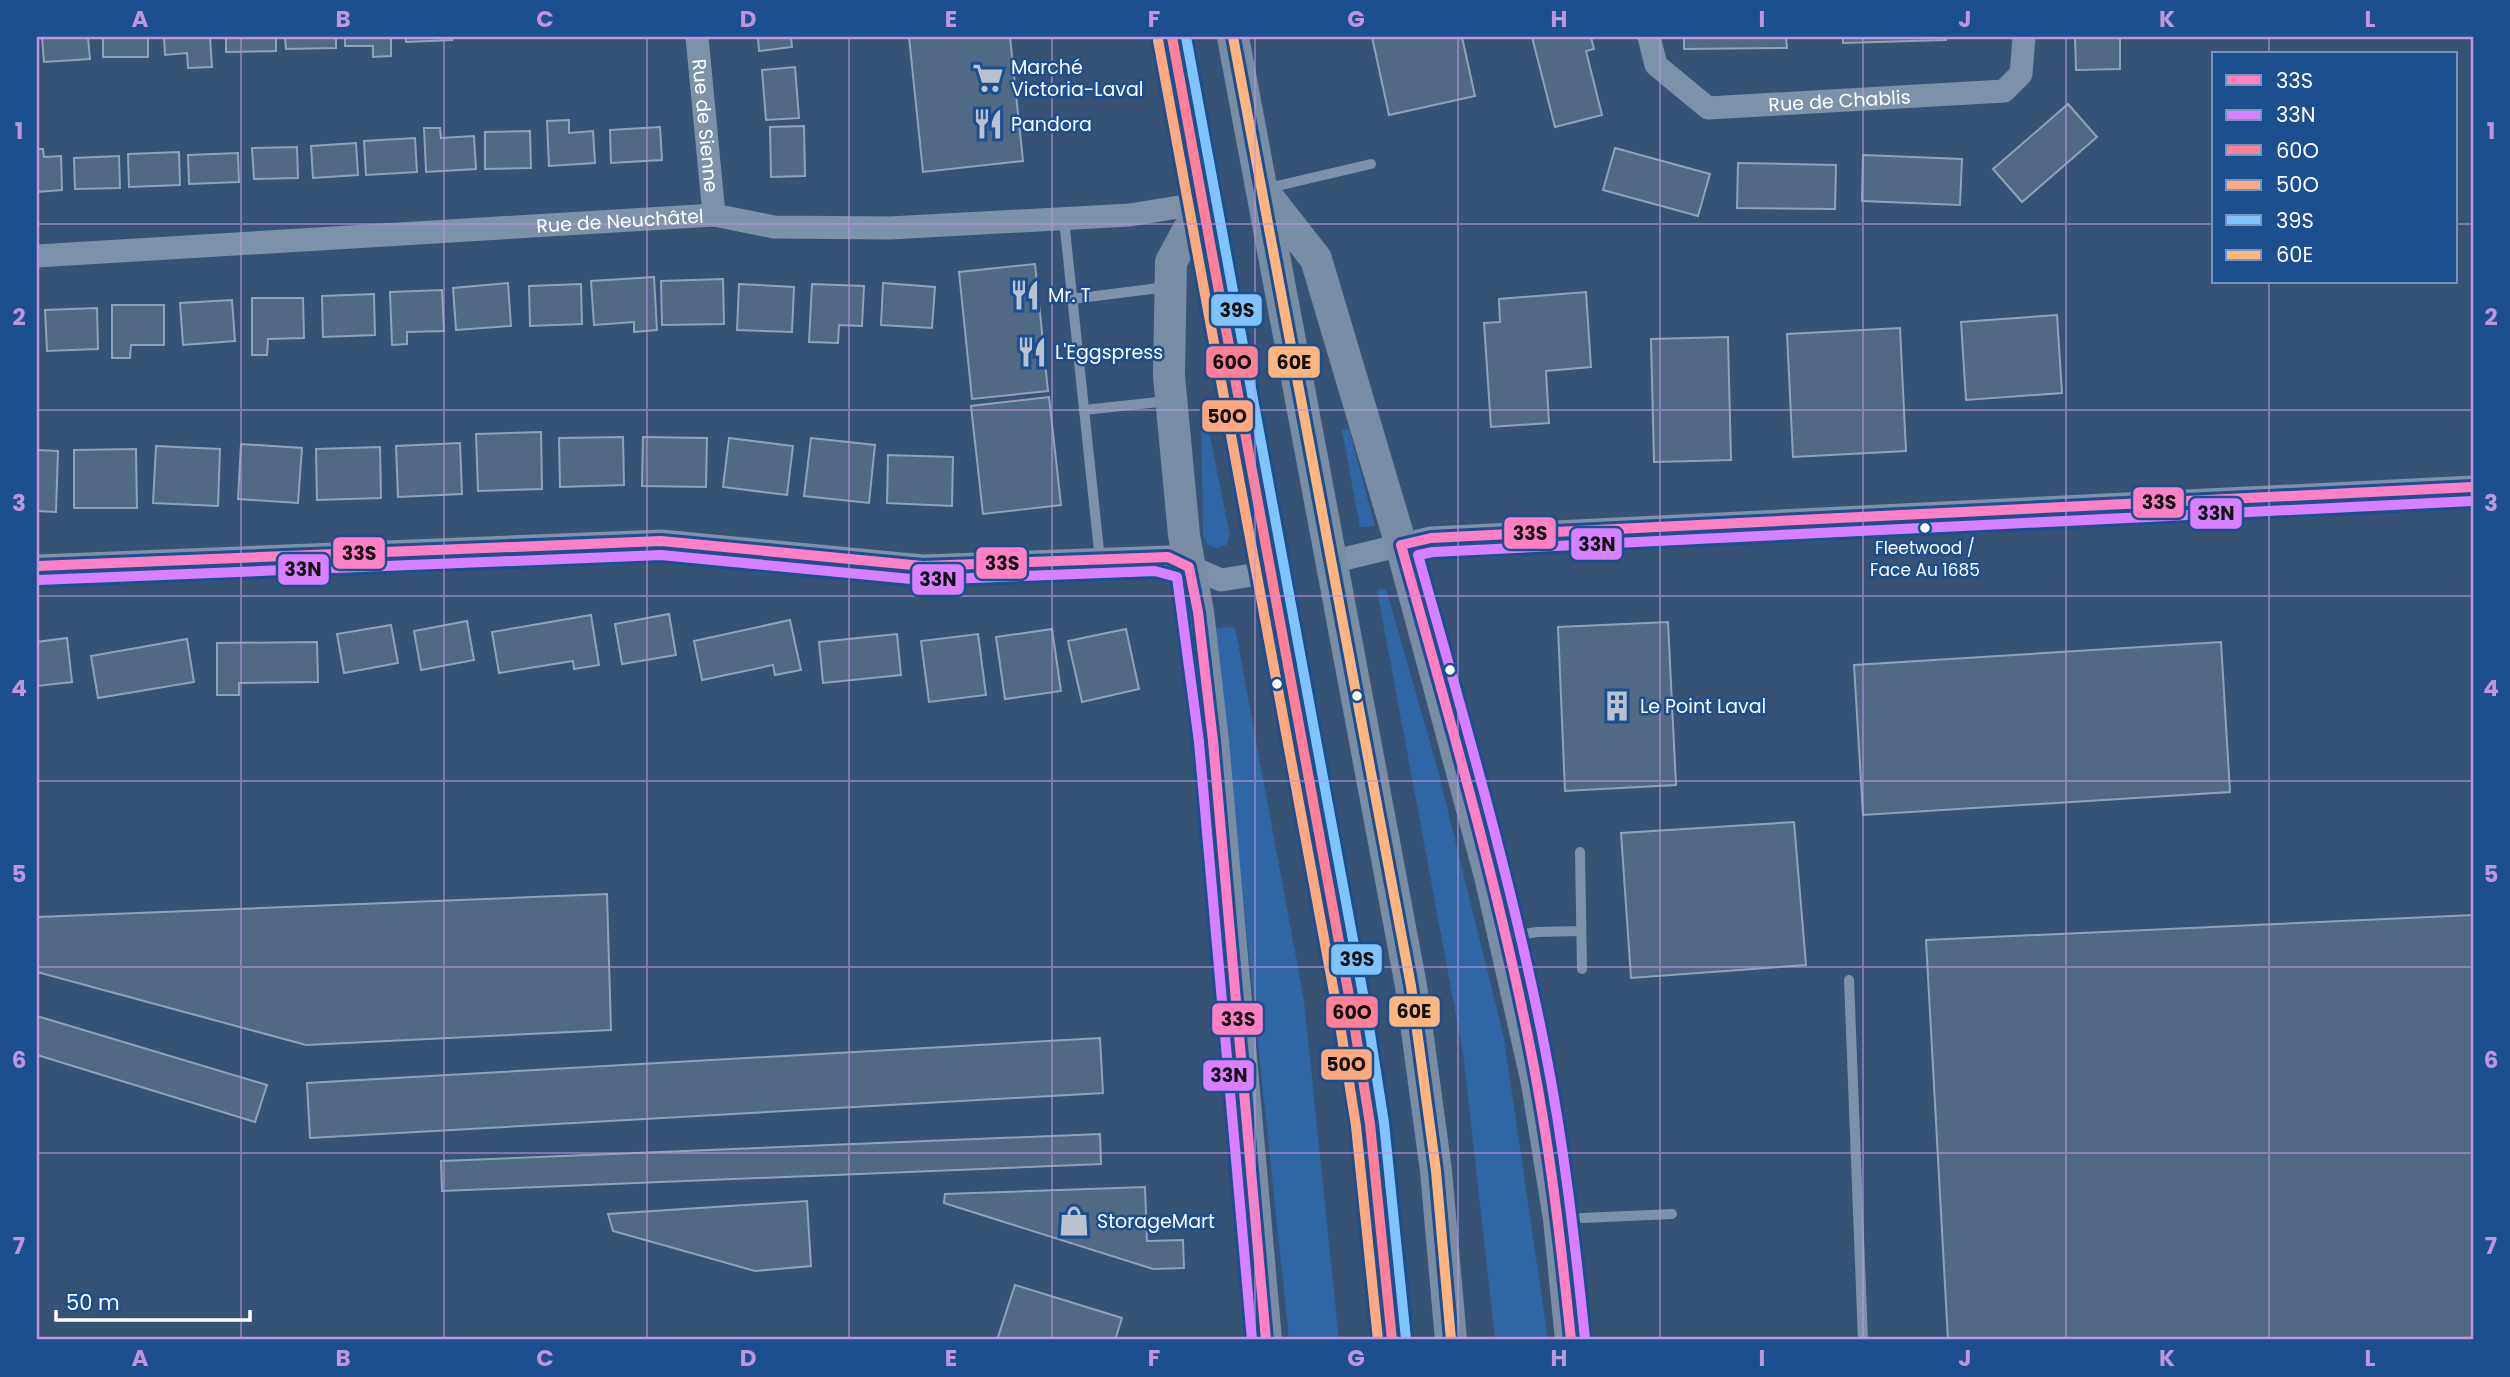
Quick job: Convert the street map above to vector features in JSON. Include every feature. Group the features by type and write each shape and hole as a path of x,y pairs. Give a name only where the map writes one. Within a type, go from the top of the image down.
{"main road":[{"path":"1172,37 1364,1079 1381,1213 1392,1340"},
{"path":"1233,37 1418,1034 1441,1221 1451,1340"},
{"path":"1262,189 1316,259 1401,545 1506,938 1535,1073 1559,1219 1571,1340"},
{"path":"1203,203 1171,262 1168,337 1171,401 1189,567 1198,612 1213,741 1265,1340"}],"street":[{"name":"Rue de Sienne","path":"697,37 714,215"},
{"name":"Rue de Chablis","path":"1649,37 1656,65 1708,108 2004,91 2021,74 2024,37"},
{"name":"Rue de Neuchâtel","path":"37,256 714,215 775,227 832,229 1064,220 1148,213 1203,203"},
{"path":"1331,562 1431,538 2473,487"},
{"path":"37,566 661,541 923,566 1168,557 1220,580 1271,572"}],"lane":[{"path":"1262,189 1371,164"},
{"path":"1064,220 1100,561"},
{"path":"1072,299 1170,287"},
{"path":"1084,410 1171,401"},
{"path":"1580,852 1582,970"},
{"path":"1506,938 1536,932 1581,930"},
{"path":"1849,979 1863,1340"},
{"path":"1559,1219 1672,1214"}],"shaded area":[{"path":"1201,417 1206,417 1230,535 1226,545 1216,548 1207,544 1203,536"},
{"path":"1349,429 1375,526 1360,527 1342,430"},
{"path":"1386,589 1435,759 1504,1038 1548,1340 1495,1340 1463,1053 1377,590"},
{"path":"1235,627 1304,1000 1339,1340 1289,1340 1215,628"}],"building":[{"path":"42,37 88,37 90,59 44,62"},
{"path":"103,37 148,37 148,57 103,57"},
{"path":"164,37 210,37 212,67 188,68 187,53 165,55"},
{"path":"226,37 276,37 276,51 226,52"},
{"path":"285,37 336,37 336,48 286,49"},
{"path":"345,37 391,37 391,56 373,57 373,46 345,46"},
{"path":"406,37 452,37 452,40 406,42"},
{"path":"758,37 791,37 792,47 759,51"},
{"path":"909,37 1010,37 1023,161 923,172"},
{"path":"1372,37 1462,37 1475,96 1389,115"},
{"path":"1532,37 1591,37 1594,49 1586,51 1602,115 1555,127"},
{"path":"1684,37 1786,37 1787,48 1684,49"},
{"path":"1843,37 1946,37 1946,40 1843,43"},
{"path":"2075,37 2120,37 2120,69 2076,70"},
{"path":"795,67 799,118 766,120 762,70"},
{"path":"2068,104 2097,137 2022,202 1993,169"},
{"path":"569,120 569,133 593,131 595,163 549,166 547,121"},
{"path":"804,126 805,176 771,177 770,127"},
{"path":"660,127 662,160 611,163 610,130"},
{"path":"424,128 440,128 441,138 474,136 476,169 426,172"},
{"path":"530,131 531,168 485,169 485,132"},
{"path":"415,138 417,172 366,175 364,141"},
{"path":"356,143 358,175 313,178 311,146"},
{"path":"297,147 298,178 254,179 252,148"},
{"path":"1615,148 1710,174 1698,216 1603,190"},
{"path":"37,149 43,149 44,157 61,156 62,190 37,192"},
{"path":"179,152 180,185 129,187 128,154"},
{"path":"238,153 239,182 189,184 188,155"},
{"path":"1863,155 1962,159 1960,205 1862,201"},
{"path":"119,156 120,188 75,189 74,158"},
{"path":"1738,163 1836,165 1835,209 1737,208"},
{"path":"1035,264 1048,391 972,399 959,272"},
{"path":"654,277 657,330 634,332 634,322 594,325 591,281"},
{"path":"723,279 724,324 662,325 661,281"},
{"path":"508,283 511,326 456,330 453,288"},
{"path":"883,283 935,287 932,328 881,325"},
{"path":"581,284 582,324 530,326 529,286"},
{"path":"739,284 794,287 792,332 737,330"},
{"path":"812,284 864,286 862,326 839,325 838,343 809,342"},
{"path":"442,290 444,331 407,332 407,344 392,345 390,292"},
{"path":"1586,292 1591,367 1546,371 1549,423 1491,427 1484,323 1500,322 1499,299"},
{"path":"374,294 375,335 323,337 322,296"},
{"path":"252,298 303,298 304,338 268,339 267,355 252,355"},
{"path":"232,300 235,341 183,345 180,303"},
{"path":"112,305 164,305 164,345 131,345 130,358 112,358"},
{"path":"97,308 98,349 47,351 45,310"},
{"path":"2057,315 2062,393 1966,400 1961,322"},
{"path":"1900,328 1906,451 1793,457 1787,334"},
{"path":"1728,337 1731,460 1654,462 1651,339"},
{"path":"1049,397 1061,505 983,514 971,406"},
{"path":"541,432 542,489 478,491 476,434"},
{"path":"623,437 624,485 560,487 559,438"},
{"path":"643,437 707,438 706,487 642,486"},
{"path":"729,438 793,446 787,495 723,487"},
{"path":"811,438 875,445 869,503 804,496"},
{"path":"460,443 462,494 398,497 396,446"},
{"path":"241,444 302,448 298,503 238,499"},
{"path":"156,446 220,449 218,506 153,503"},
{"path":"380,447 381,498 317,500 316,449"},
{"path":"136,449 137,508 74,508 74,450"},
{"path":"37,450 58,451 56,512 37,511"},
{"path":"888,455 953,457 952,506 887,503"},
{"path":"669,614 676,655 622,664 615,624"},
{"path":"591,615 599,665 574,669 573,661 499,673 492,632"},
{"path":"790,620 801,670 775,675 773,665 702,680 694,641"},
{"path":"467,621 474,660 421,670 414,631"},
{"name":"Le Point Laval","path":"1668,622 1676,785 1565,791 1558,627"},
{"path":"391,625 398,663 344,673 337,634"},
{"path":"1052,629 1061,691 1005,699 996,637"},
{"path":"1126,629 1139,689 1082,702 1068,641"},
{"path":"897,634 901,675 823,683 819,642"},
{"path":"978,634 986,695 929,702 921,641"},
{"path":"67,638 72,682 37,686 37,642"},
{"path":"187,639 194,682 98,698 91,656"},
{"path":"317,642 318,682 239,683 239,695 217,695 217,643"},
{"path":"2221,642 2230,792 1863,815 1854,665"},
{"path":"1794,822 1806,965 1631,978 1621,833"},
{"path":"607,894 611,1030 306,1045 37,972 38,917"},
{"path":"2473,915 2473,1340 1948,1340 1926,940"},
{"path":"37,1016 267,1085 255,1122 37,1055"},
{"path":"1100,1038 1103,1093 310,1138 307,1083"},
{"path":"1100,1134 1101,1164 442,1191 441,1161"},
{"name":"StorageMart","path":"1145,1187 1147,1241 1183,1240 1184,1268 1153,1269 944,1203 945,1194"},
{"path":"807,1201 811,1266 755,1271 613,1231 608,1214"},
{"path":"1015,1285 1122,1318 1115,1340 997,1340"}],"transit line":[{"name":"60O","path":"1172,37 1354,1023 1370,1124 1392,1340"},
{"name":"39S","path":"1186,37 1368,1021 1384,1123 1406,1339"},
{"name":"60E","path":"1233,37 1411,986 1436,1171 1451,1340"},
{"name":"50O","path":"1158,40 1340,1025 1356,1126 1378,1340"},
{"name":"33S","path":"1571,1340 1549,1160 1518,988 1471,797 1401,545 1431,538 2473,487"},
{"name":"33N","path":"1585,1339 1563,1157 1532,987 1486,801 1418,555 1433,552 2473,501"},
{"name":"33S","path":"37,566 661,541 923,566 1168,557 1189,567 1198,612 1213,741 1266,1340"},
{"name":"33N","path":"38,580 661,555 922,580 1155,571 1177,577 1199,742 1252,1340"}],"place":[{"name":"Marché Victoria-Laval","path":"988,78"},
{"name":"Pandora","path":"988,124"},
{"name":"Mr. T","path":"1025,295"},
{"name":"L'Eggspress","path":"1032,352"},
{"name":"Fleetwood / Face Au 1685","path":"1925,528"},
{"name":"Le Point Laval","path":"1617,706"},
{"name":"StorageMart","path":"1074,1221"}]}
